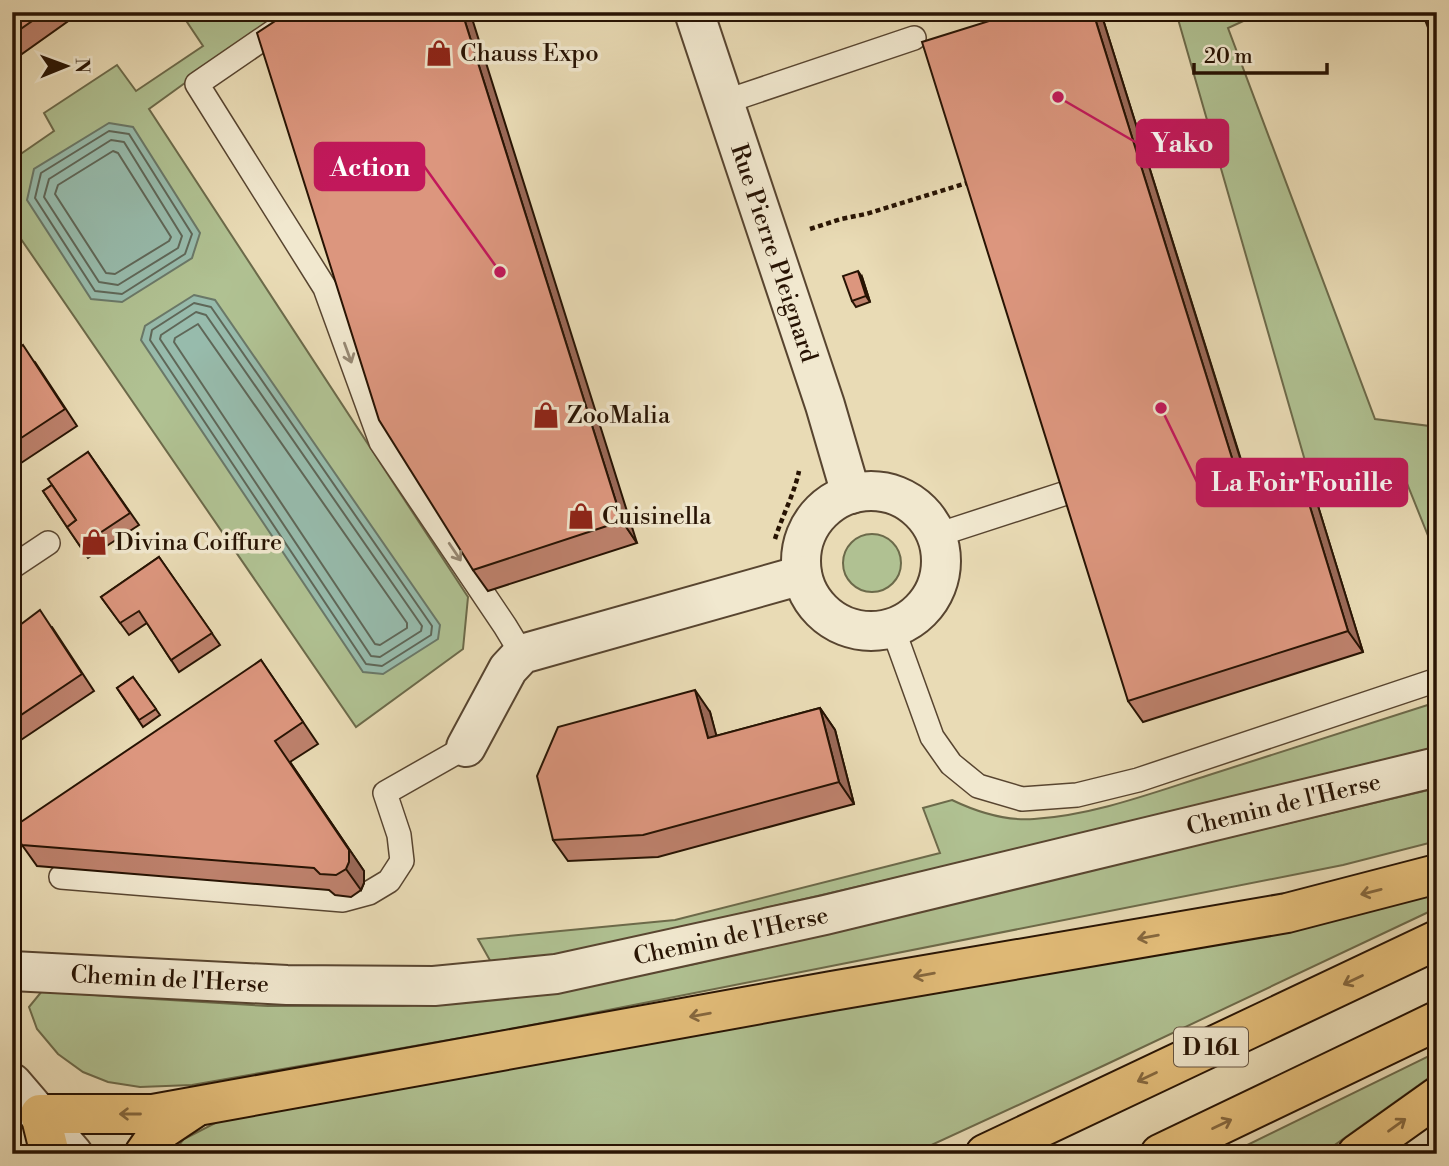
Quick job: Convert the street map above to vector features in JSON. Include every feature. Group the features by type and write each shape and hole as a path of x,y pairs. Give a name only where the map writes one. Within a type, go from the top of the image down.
{"main road":[{"path":"50,1154 40,1114 153,1114 832,991 1287,913 1437,874"},
{"name":"D 161","path":"985,1154 1437,940"},
{"path":"1160,1154 1437,1021"},
{"path":"1357,1154 1437,1097"},
{"path":"144,1154 160,1131 198,1106"}],"street":[{"name":"Rue Pierre Pleignard","path":"694,12 825,405 851,494"},
{"path":"872,491 893,494 911,503 926,517 937,535 941,558 939,580 929,601 913,618 893,629 869,632 846,627 826,615 811,597 802,575 801,554 807,534 817,517 832,503 851,494 872,491"},
{"path":"466,747 508,669 522,654 802,575"},
{"name":"Chemin de l'Herse","path":"12,971 287,985 434,986 556,974 825,915 1437,767"},
{"path":"12,1083 73,1154"}],"lane":[{"path":"302,12 197,84 325,288 381,442 522,654"},
{"path":"724,102 914,38"},
{"path":"937,535 1063,494"},
{"path":"12,567 48,543"},
{"path":"893,629 932,737 951,764 978,786 1022,799 1077,795 1138,780 1437,680"},
{"path":"61,877 343,900 369,893 389,881 402,861 399,835 385,793 466,747"}],"path":[{"path":"768,235 799,232 974,180"},
{"path":"774,543 782,517 795,491 799,468"}],"shaded area":[{"path":"202,12 277,12 279,15 149,109 468,597 463,649 356,727 12,226 12,160 54,131 44,113 117,65 136,91 203,46 187,22"},
{"path":"1176,12 1263,12 1228,28 1375,419 1437,427 1437,558 1404,476 1318,506"},
{"path":"872,534 893,542 901,563 893,584 872,592 851,584 843,563 851,542"},
{"path":"1437,702 1437,747 943,867 571,953 492,964 478,939 675,920 940,853 923,808 952,800 982,812 1013,819 1079,813 1144,796"},
{"path":"1437,788 1437,841 1343,865 517,1028 192,1085 140,1087 108,1082 83,1072 58,1054 37,1029 29,1007 42,991 268,1006 403,1006 542,994 694,964"},
{"path":"1437,885 1437,908 912,1154 172,1154 184,1139 221,1120"},
{"path":"1437,1052 1437,1072 1322,1154 1229,1154"}],"water":[{"path":"109,123 133,127 200,233 192,258 122,302 91,299 27,200 34,169"},
{"path":"194,295 215,300 440,625 438,639 383,674 363,672 141,340 145,326"}],"building":[{"path":"12,12 45,12 12,35"},
{"path":"289,12 462,12 622,521 473,570 379,420 257,33"},
{"path":"1018,12 1093,12 1246,503 1303,484 1348,631 1128,701 922,42"},
{"path":"1422,12 1437,12 1437,51"},
{"path":"858,271 866,296 852,301 843,276"},
{"path":"23,345 65,409 12,444 12,353"},
{"path":"88,452 130,513 80,546 67,527 76,520 48,479"},
{"path":"52,485 76,520 67,527 43,491"},
{"path":"159,557 212,633 171,660 139,611 120,623 101,597"},
{"path":"40,610 82,674 12,721 12,631"},
{"path":"261,660 303,722 275,741 349,850 346,869 336,875 320,874 314,868 22,845 12,828"},
{"path":"133,677 156,709 139,720 117,688"},
{"path":"695,690 708,738 820,708 839,782 643,835 553,840 537,776 558,727"}],"place":[{"name":"Chauss Expo","path":"439,53"},
{"name":"Yako","path":"1058,97"},
{"name":"Action","path":"500,272"},
{"name":"La Foir'Fouille","path":"1161,408"},
{"name":"ZooMalia","path":"546,415"},
{"name":"Cuisinella","path":"581,516"},
{"name":"Divina Coiffure","path":"94,542"}]}
